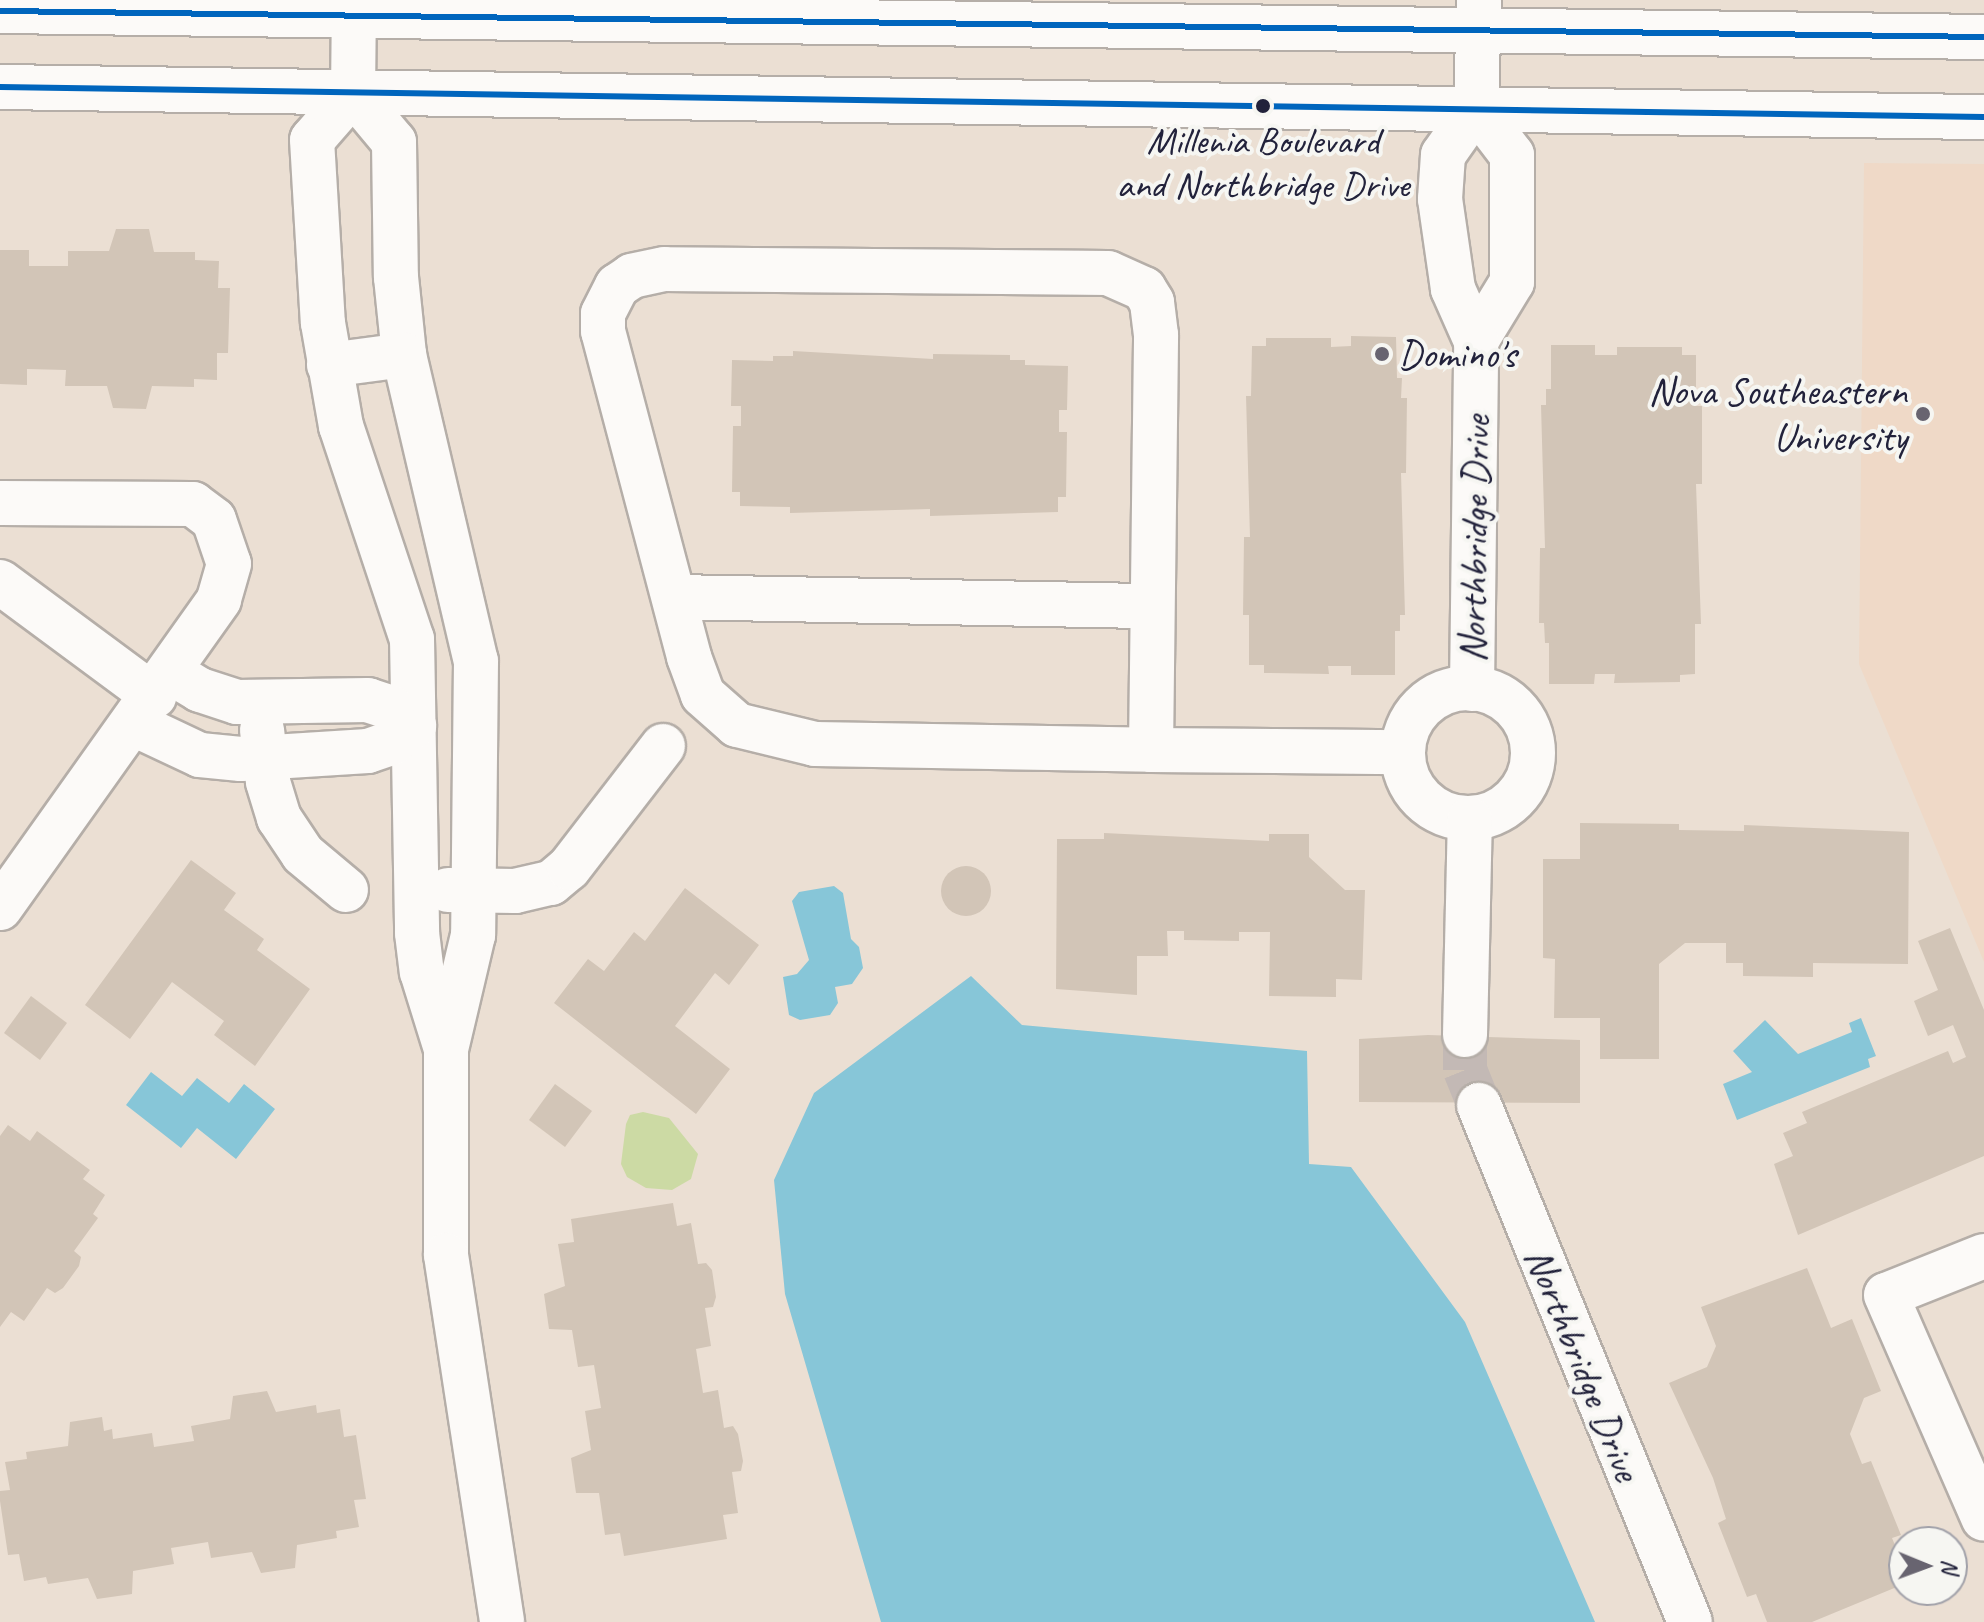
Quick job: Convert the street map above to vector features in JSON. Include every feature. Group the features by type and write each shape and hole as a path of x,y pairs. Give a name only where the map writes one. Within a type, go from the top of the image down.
{"street":[{"path":"354,8 353,93 312,140 329,365 348,448 408,620 414,726 416,890 422,972 446,1049"},
{"path":"0,11 354,8 1479,16 1984,37"},
{"path":"1476,341 1512,282 1512,155 1476,108 1479,16"},
{"path":"0,87 1984,117"},
{"path":"353,93 394,142 396,277 404,355 473,634 478,695 475,890 471,952 446,1049 446,1255 499,1621"},
{"name":"Northbridge Drive","path":"1472,689 1476,341 1453,289 1440,199 1443,155 1476,108"},
{"path":"1151,750 1156,317 1144,289 1108,273 664,269 632,276 617,286 603,314 603,331 703,695 723,716 753,732 815,744 1151,750 1403,752 1412,786 1423,800 1436,810 1470,819 1465,1035"},
{"path":"329,365 404,355"},
{"path":"0,503 182,502 206,511 226,548 227,577 219,600 153,697 0,908"},
{"path":"0,582 153,697 200,755 264,758 368,751 394,742 414,726"},
{"path":"675,597 1152,606"},
{"name":"Northbridge Drive","path":"1403,752 1417,713 1451,690 1491,692 1521,716 1533,752 1526,781 1508,805 1470,819"},
{"path":"153,697 261,703 368,700 392,708 414,726"},
{"path":"261,703 264,758 272,801 290,838 346,890"},
{"path":"416,890 527,890 561,876 663,746"},
{"name":"Northbridge Drive","path":"1479,1105 1690,1622"},
{"path":"1984,1256 1886,1295 1984,1519"}],"shaded area":[{"name":"Nova Southeastern University","path":"1864,163 1984,164 1984,962 1859,664"}],"green space":[{"path":"643,1112 669,1118 698,1154 691,1179 672,1190 646,1188 627,1177 621,1164 626,1124 630,1115"}],"water":[{"path":"834,886 843,893 851,939 859,947 863,968 852,984 835,987 838,1003 830,1015 800,1020 789,1015 783,977 797,974 809,960 792,901 799,892"},
{"path":"971,976 1022,1025 1307,1051 1309,1164 1351,1167 1465,1322 1595,1622 881,1622 785,1294 774,1180 814,1093"},
{"path":"1861,1018 1876,1056 1868,1059 1870,1067 1737,1120 1723,1084 1752,1072 1733,1051 1765,1020 1798,1054 1852,1032 1849,1023"},
{"path":"151,1072 182,1096 197,1078 229,1103 244,1084 275,1109 236,1159 197,1128 181,1148 126,1105"}],"building":[{"path":"116,229 149,229 154,252 195,252 195,260 219,261 218,288 230,288 228,353 217,353 217,380 194,379 194,387 152,386 146,409 113,408 107,386 65,386 66,370 27,369 27,385 0,384 0,250 29,250 29,266 68,266 68,251 109,251"},
{"path":"1351,336 1396,337 1397,378 1402,378 1401,398 1407,398 1406,473 1401,473 1405,615 1400,615 1400,631 1395,631 1395,675 1351,675 1351,666 1328,666 1329,674 1264,673 1264,665 1249,665 1249,615 1243,615 1244,537 1250,537 1246,396 1251,396 1252,346 1266,346 1266,338 1331,338 1331,347 1351,346"},
{"path":"1551,345 1595,345 1595,355 1617,355 1617,347 1682,347 1682,355 1696,355 1696,406 1702,406 1702,484 1696,484 1701,624 1695,624 1695,674 1680,675 1680,682 1614,683 1615,674 1595,674 1594,684 1549,684 1549,643 1545,643 1544,623 1539,623 1540,548 1545,548 1541,405 1546,405 1546,389 1551,389"},
{"path":"793,351 933,359 933,354 1010,355 1010,360 1025,360 1025,365 1068,366 1067,410 1059,410 1059,432 1067,432 1066,497 1058,497 1058,512 930,516 930,509 790,513 790,507 740,506 740,492 732,492 733,426 741,426 741,406 731,406 732,360 773,361 773,356 793,356"},
{"path":"1580,823 1679,824 1679,830 1744,831 1744,825 1909,832 1908,964 1813,963 1813,977 1743,976 1743,963 1726,963 1726,943 1685,943 1659,964 1659,1059 1600,1059 1600,1018 1554,1018 1555,959 1543,958 1543,859 1580,859"},
{"path":"1104,833 1269,841 1269,834 1309,834 1309,857 1345,890 1365,890 1362,980 1336,979 1336,997 1269,996 1270,932 1239,932 1239,941 1184,940 1184,931 1167,931 1168,956 1137,956 1137,995 1056,989 1057,839 1104,839"},
{"path":"191,860 236,893 224,910 264,939 257,950 310,989 255,1066 214,1035 224,1021 172,982 130,1039 85,1005"},
{"path":"966,866 983,874 991,891 983,908 966,916 949,908 941,891 949,874"},
{"path":"685,888 759,945 729,985 715,973 675,1026 730,1069 696,1114 554,1003 588,959 604,971 634,932 645,941"},
{"path":"1950,928 1984,1010 1984,1156 1798,1235 1774,1164 1793,1156 1783,1133 1807,1123 1802,1112 1948,1051 1953,1063 1966,1057 1953,1025 1928,1036 1914,1001 1938,990 1918,941"},
{"path":"31,996 67,1023 40,1060 4,1033"},
{"path":"1428,1035 1580,1040 1580,1103 1359,1102 1359,1039"},
{"path":"555,1084 592,1111 565,1147 529,1120"},
{"path":"8,1125 30,1141 37,1131 90,1170 83,1179 105,1195 93,1214 98,1218 74,1251 81,1257 79,1266 63,1288 55,1293 47,1288 24,1321 11,1312 0,1327 0,1136"},
{"path":"673,1203 677,1226 691,1223 698,1264 706,1263 712,1270 716,1297 713,1307 705,1308 711,1346 696,1349 703,1393 718,1390 724,1428 733,1426 738,1434 743,1461 741,1471 732,1472 738,1513 723,1515 727,1539 624,1556 620,1533 605,1535 599,1493 576,1493 571,1458 591,1450 585,1411 601,1408 594,1365 578,1367 572,1330 549,1329 544,1294 565,1286 558,1244 574,1242 571,1219"},
{"path":"1807,1268 1831,1328 1852,1319 1881,1391 1864,1398 1850,1434 1862,1464 1871,1461 1897,1526 1888,1526 1888,1591 1812,1622 1767,1622 1756,1594 1747,1597 1718,1523 1726,1519 1713,1478 1669,1383 1707,1367 1716,1346 1701,1307"},
{"path":"267,1391 276,1412 316,1405 317,1413 340,1409 344,1437 356,1435 366,1499 354,1500 359,1527 336,1531 337,1538 297,1545 295,1568 261,1573 252,1552 211,1558 208,1542 171,1548 174,1564 133,1571 132,1594 97,1599 88,1578 48,1584 46,1577 24,1581 19,1554 8,1555 0,1501 0,1491 10,1490 5,1462 27,1459 26,1452 68,1446 70,1422 102,1417 104,1431 112,1429 113,1439 152,1433 154,1447 194,1441 191,1426 230,1419 233,1396"}],"tunnel":[{"path":"1465,1035 1465,1070 1479,1105"}],"transit line":[{"path":"0,11 1984,37"},
{"path":"0,87 1984,117"}],"place":[{"name":"Millenia Boulevard and Northbridge Drive","path":"1263,106"},
{"name":"Domino's","path":"1382,354"},
{"name":"Nova Southeastern University","path":"1923,414"}]}
